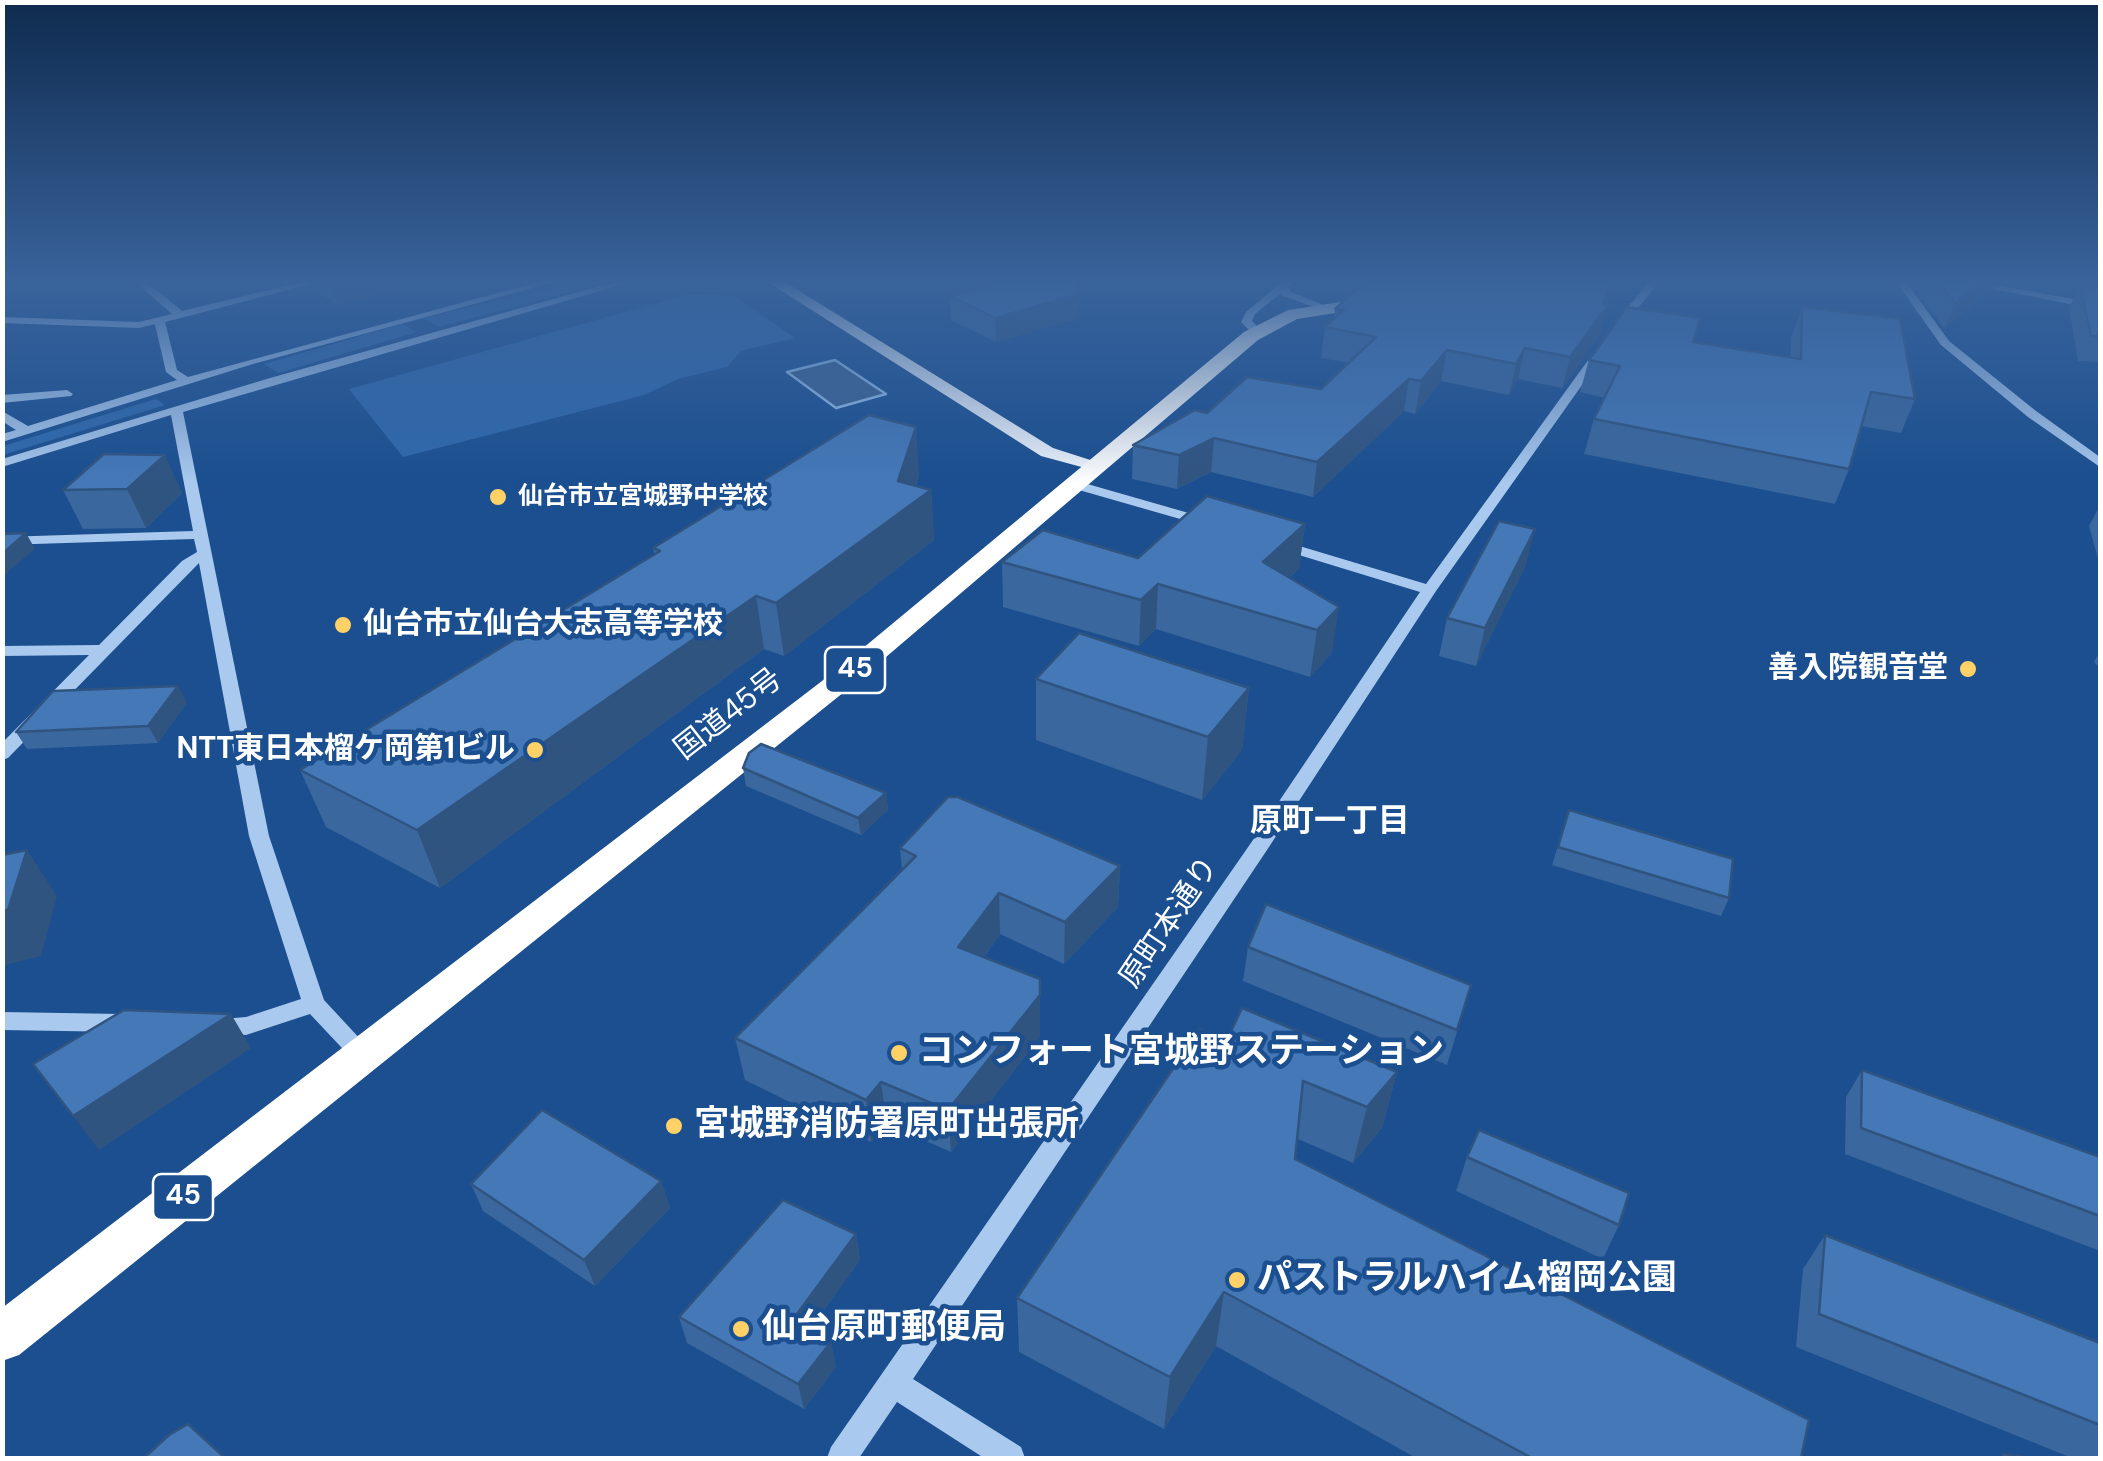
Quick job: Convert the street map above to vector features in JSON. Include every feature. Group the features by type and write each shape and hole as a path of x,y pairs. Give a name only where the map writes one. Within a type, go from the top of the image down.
{"highway":[{"name":"国道45号","path":"2,1338 834,686 1239,347"}],"main road":[{"path":"879,347 1089,475"}],"street":[{"path":"166,347 172,372 186,381"},
{"path":"2,438 310,347"},
{"path":"2,463 395,347"},
{"name":"原町本通り","path":"842,1458 1260,845 1428,590 1601,347"},
{"path":"1950,347 2100,463"},
{"path":"2,399 67,394"},
{"path":"176,409 258,836 314,1004 364,1056"},
{"path":"2,415 27,431"},
{"path":"1089,475 1231,530"},
{"path":"2,541 204,544"},
{"path":"1269,542 1428,590"},
{"path":"2,754 204,544"},
{"path":"2,651 105,650"},
{"path":"190,1025 246,1026 314,1004"},
{"path":"2,1021 152,1024"},
{"path":"893,1383 1010,1458"}],"shaded area":[{"path":"322,347 366,347 278,373 264,364"},
{"path":"499,347 757,347 741,351 727,367 678,379 644,395 403,457 349,389"},
{"path":"835,360 886,394 836,408 787,372"},
{"path":"156,399 165,405 3,455 3,446"}],"building":[{"path":"1365,347 1577,347 1570,357 1525,348 1516,364 1447,350 1421,381 1409,379 1317,462 1214,438 1179,455 1133,445 1195,410 1207,413 1247,377 1321,389"},
{"path":"1598,347 1726,347 1801,359 1801,347 1905,347 1915,399 1871,392 1849,469 1594,419 1620,366 1589,360"},
{"path":"869,415 916,427 898,481 931,490 776,603 756,596 417,830 300,770 660,551 653,548"},
{"path":"104,454 165,455 127,489 63,490"},
{"path":"1207,496 1305,524 1263,562 1339,607 1317,630 1158,584 1141,600 1002,562 1043,530 1138,558"},
{"path":"1499,521 1535,529 1485,628 1447,618"},
{"path":"26,533 2,554 2,534"},
{"path":"1079,633 1249,688 1208,737 1036,679"},
{"path":"178,686 148,726 16,732 53,691"},
{"path":"761,744 886,793 858,818 743,768 749,753"},
{"path":"948,797 958,797 1120,866 1065,922 999,893 958,947 1040,979 1040,995 948,1110 881,1082 866,1100 735,1038 916,856 900,848"},
{"path":"1569,810 1733,859 1729,898 1558,847"},
{"path":"27,850 8,910 2,911 2,855"},
{"path":"1266,904 1471,985 1457,1030 1248,947"},
{"path":"1242,1008 1397,1072 1367,1107 1303,1081 1295,1159 1809,1420 1801,1458 1532,1458 1224,1292 1170,1377 1017,1298 1200,1029 1227,1040"},
{"path":"124,1010 231,1014 73,1116 33,1064"},
{"path":"1862,1070 2100,1157 2100,1216 1861,1128"},
{"path":"542,1110 661,1181 584,1260 471,1184"},
{"path":"1479,1130 1629,1193 1619,1225 1467,1157"},
{"path":"783,1200 856,1234 794,1318 831,1342 798,1384 679,1317"},
{"path":"1825,1235 2100,1343 2100,1425 1819,1314"},
{"path":"188,1424 225,1458 144,1458 169,1435"}],"place":[{"name":"仙台市立宮城野中学校","path":"498,497"},
{"name":"仙台市立仙台大志高等学校","path":"343,625"},
{"name":"善入院観音堂","path":"1968,669"},
{"name":"NTT東日本榴ケ岡第1ビル","path":"535,750"},
{"name":"コンフォート宮城野ステーション","path":"899,1053"},
{"name":"宮城野消防署原町出張所","path":"674,1126"},
{"name":"パストラルハイム榴岡公園","path":"1237,1280"},
{"name":"仙台原町郵便局","path":"741,1329"}],"district":[{"name":"原町一丁目","path":"1330,823"}]}
